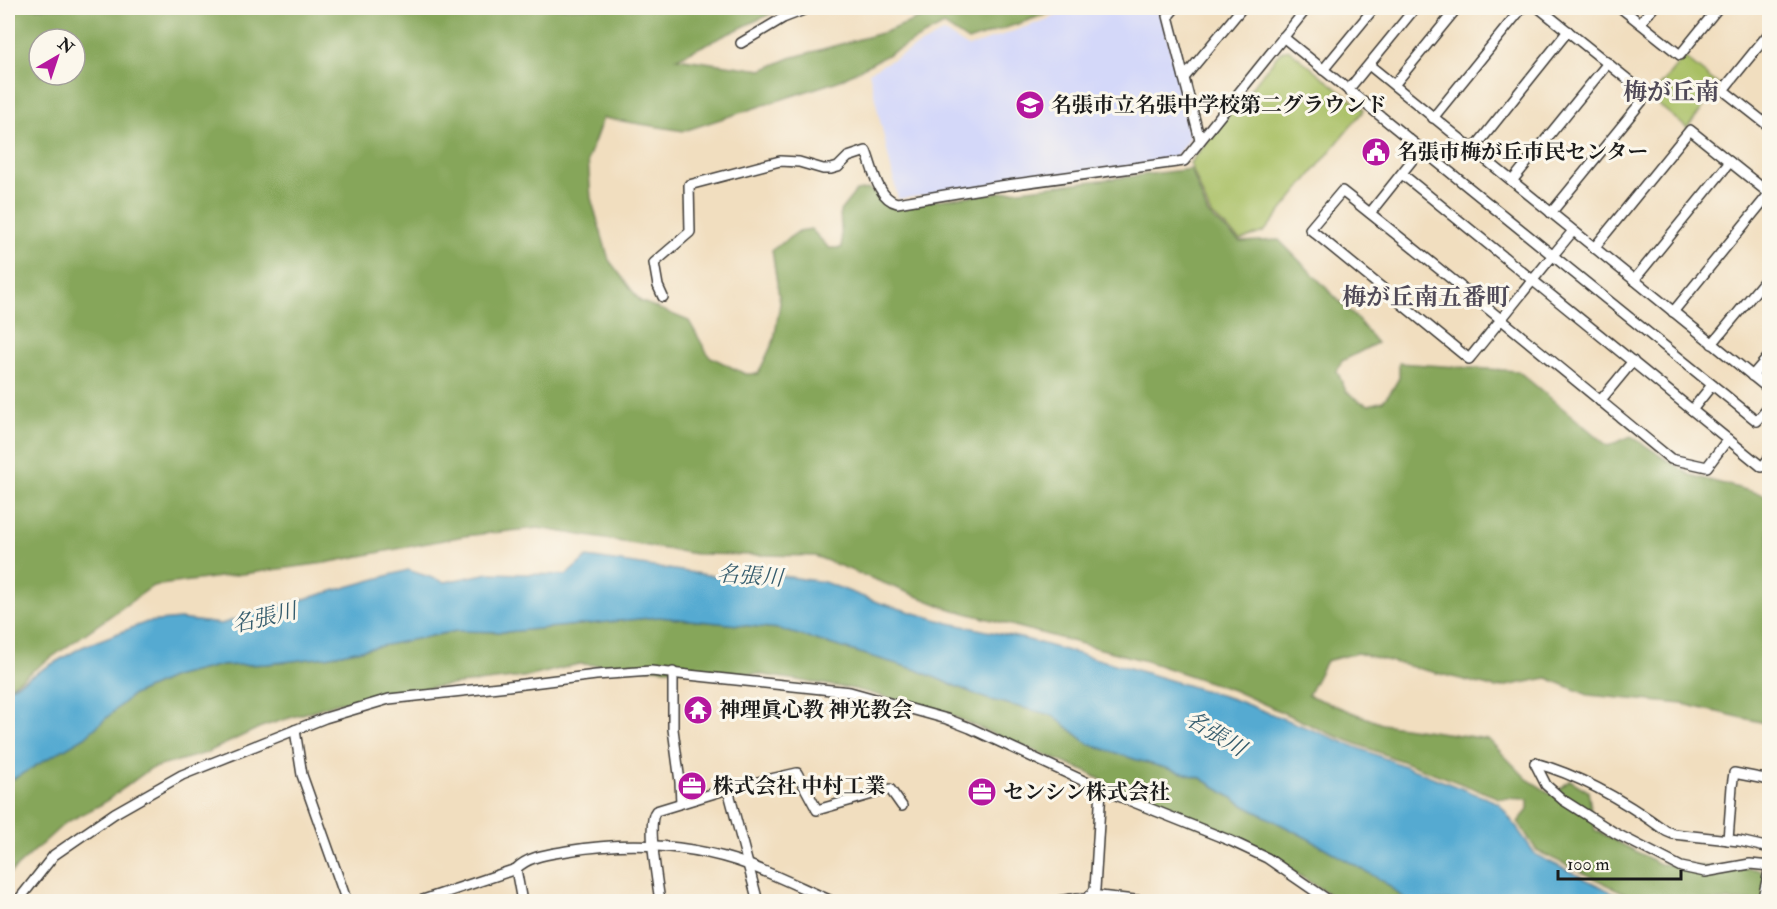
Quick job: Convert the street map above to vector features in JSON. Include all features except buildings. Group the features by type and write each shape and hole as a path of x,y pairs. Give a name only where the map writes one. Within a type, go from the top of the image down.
{"street":[{"path":"741,43 783,18 809,8"},
{"path":"1175,8 1168,16 1200,140"},
{"path":"1184,78 1242,8"},
{"path":"663,297 658,286 654,263 690,232 689,185 780,161 799,162 831,169 838,167 848,157 866,151 883,194 892,202 897,203 1184,161 1307,8"},
{"path":"1323,70 1374,8"},
{"path":"1348,90 1415,8"},
{"path":"1394,86 1457,8"},
{"path":"1433,118 1522,8"},
{"path":"1539,8 1647,95 1551,213"},
{"path":"1621,8 1680,54 1718,8"},
{"path":"1640,23 1653,8"},
{"path":"1473,150 1568,31"},
{"path":"1770,32 1723,90 1766,125 1770,113"},
{"path":"1283,37 1757,421 1770,406"},
{"path":"1512,181 1608,63"},
{"path":"1369,65 1770,390"},
{"path":"1594,248 1690,130 1730,162 1769,194 1673,312"},
{"path":"1370,213 1421,150"},
{"path":"1634,280 1730,162"},
{"path":"1402,174 1762,467 1770,457"},
{"path":"1573,231 1552,256 1533,280 1500,320 1469,358 1310,229 1342,191 1370,213 1500,320 1671,459 1707,467 1728,439"},
{"path":"1712,344 1770,274"},
{"path":"1752,376 1770,355"},
{"path":"1600,401 1633,361"},
{"path":"1692,410 1712,385"},
{"path":"16,902 54,855 115,813 182,775 325,718 389,699 627,671 673,672 820,687 862,694 931,714 970,728 1101,789 1267,858 1331,902"},
{"path":"673,672 673,729 681,803"},
{"path":"295,730 302,776 347,902"},
{"path":"1762,902 1770,866 1750,864 1705,872 1680,867 1616,833 1563,800 1546,785 1535,763 1570,774 1609,794 1673,834 1728,840 1770,848"},
{"path":"660,902 653,846 653,814 656,811 728,789 797,772 817,810 890,789 902,806"},
{"path":"1728,840 1734,774 1770,780"},
{"path":"728,789 758,902"},
{"path":"1087,899 1095,889 1101,789"},
{"path":"417,902 516,869 522,862 560,852 604,846 653,846 700,852 748,865 820,898 834,902"},
{"path":"516,869 522,902"},
{"path":"1051,902 1078,898 1154,898"}],"shaded area":[{"name":"名張市立名張中学校第二グラウンド","path":"1080,8 1161,8 1190,138 1171,162 898,199 869,72 944,32 968,47"}],"green space":[{"path":"8,8 783,8 677,58 762,70 790,58 885,32 945,8 1064,8 968,41 944,25 838,81 684,131 603,118 588,159 591,198 609,260 640,301 689,321 709,356 745,374 758,374 774,340 780,303 772,250 799,231 811,229 829,248 842,248 840,211 856,191 869,189 889,206 1191,169 1208,214 1240,242 1279,240 1357,319 1377,343 1342,361 1337,371 1346,391 1359,401 1369,405 1383,401 1399,378 1399,363 1518,371 1608,446 1631,436 1690,475 1769,496 1769,724 1683,704 1588,695 1547,678 1496,688 1357,653 1326,661 1308,695 1382,724 1488,739 1527,779 1553,795 1570,780 1588,791 1595,830 1660,864 1759,869 1769,880 1769,901 1641,901 1537,851 1518,822 1528,810 1528,799 1499,798 1328,733 1233,690 1146,661 947,608 815,556 696,554 538,528 464,536 325,563 153,586 8,688"},
{"path":"1288,49 1364,110 1264,232 1240,240 1210,213 1190,163 1278,55"},
{"path":"1684,57 1720,86 1687,128 1650,98"},
{"path":"659,617 779,629 914,669 987,699 1052,715 1089,744 1201,778 1245,806 1383,881 1407,901 1340,901 1268,856 1146,804 1087,772 943,712 854,689 758,674 579,664 531,676 441,686 337,703 261,727 206,753 150,769 102,804 65,823 8,875 8,782 85,737 131,696 173,677 217,666 267,664 326,657 456,631 507,632"}],"water":[{"name":"名張川","path":"587,557 715,576 755,572 824,582 877,602 949,623 1025,639 1233,699 1499,803 1536,855 1630,901 1407,901 1383,881 1245,806 1201,778 1089,744 1052,715 987,699 914,669 779,629 659,617 507,632 456,631 326,657 267,664 217,666 173,677 131,696 85,737 8,782 8,689 82,647 147,622 180,619 221,624 408,570 445,582 489,573 566,575"}],"place":[{"name":"名張市立名張中学校第二グラウンド","path":"1030,105"},
{"name":"名張市梅が丘市民センター","path":"1376,152"},
{"name":"神理眞心教 神光教会","path":"698,710"},
{"name":"株式会社 中村工業","path":"692,786"},
{"name":"センシン株式会社","path":"982,792"}],"district":[{"name":"梅が丘南","path":"1671,92"},
{"name":"梅が丘南五番町","path":"1426,297"}]}
